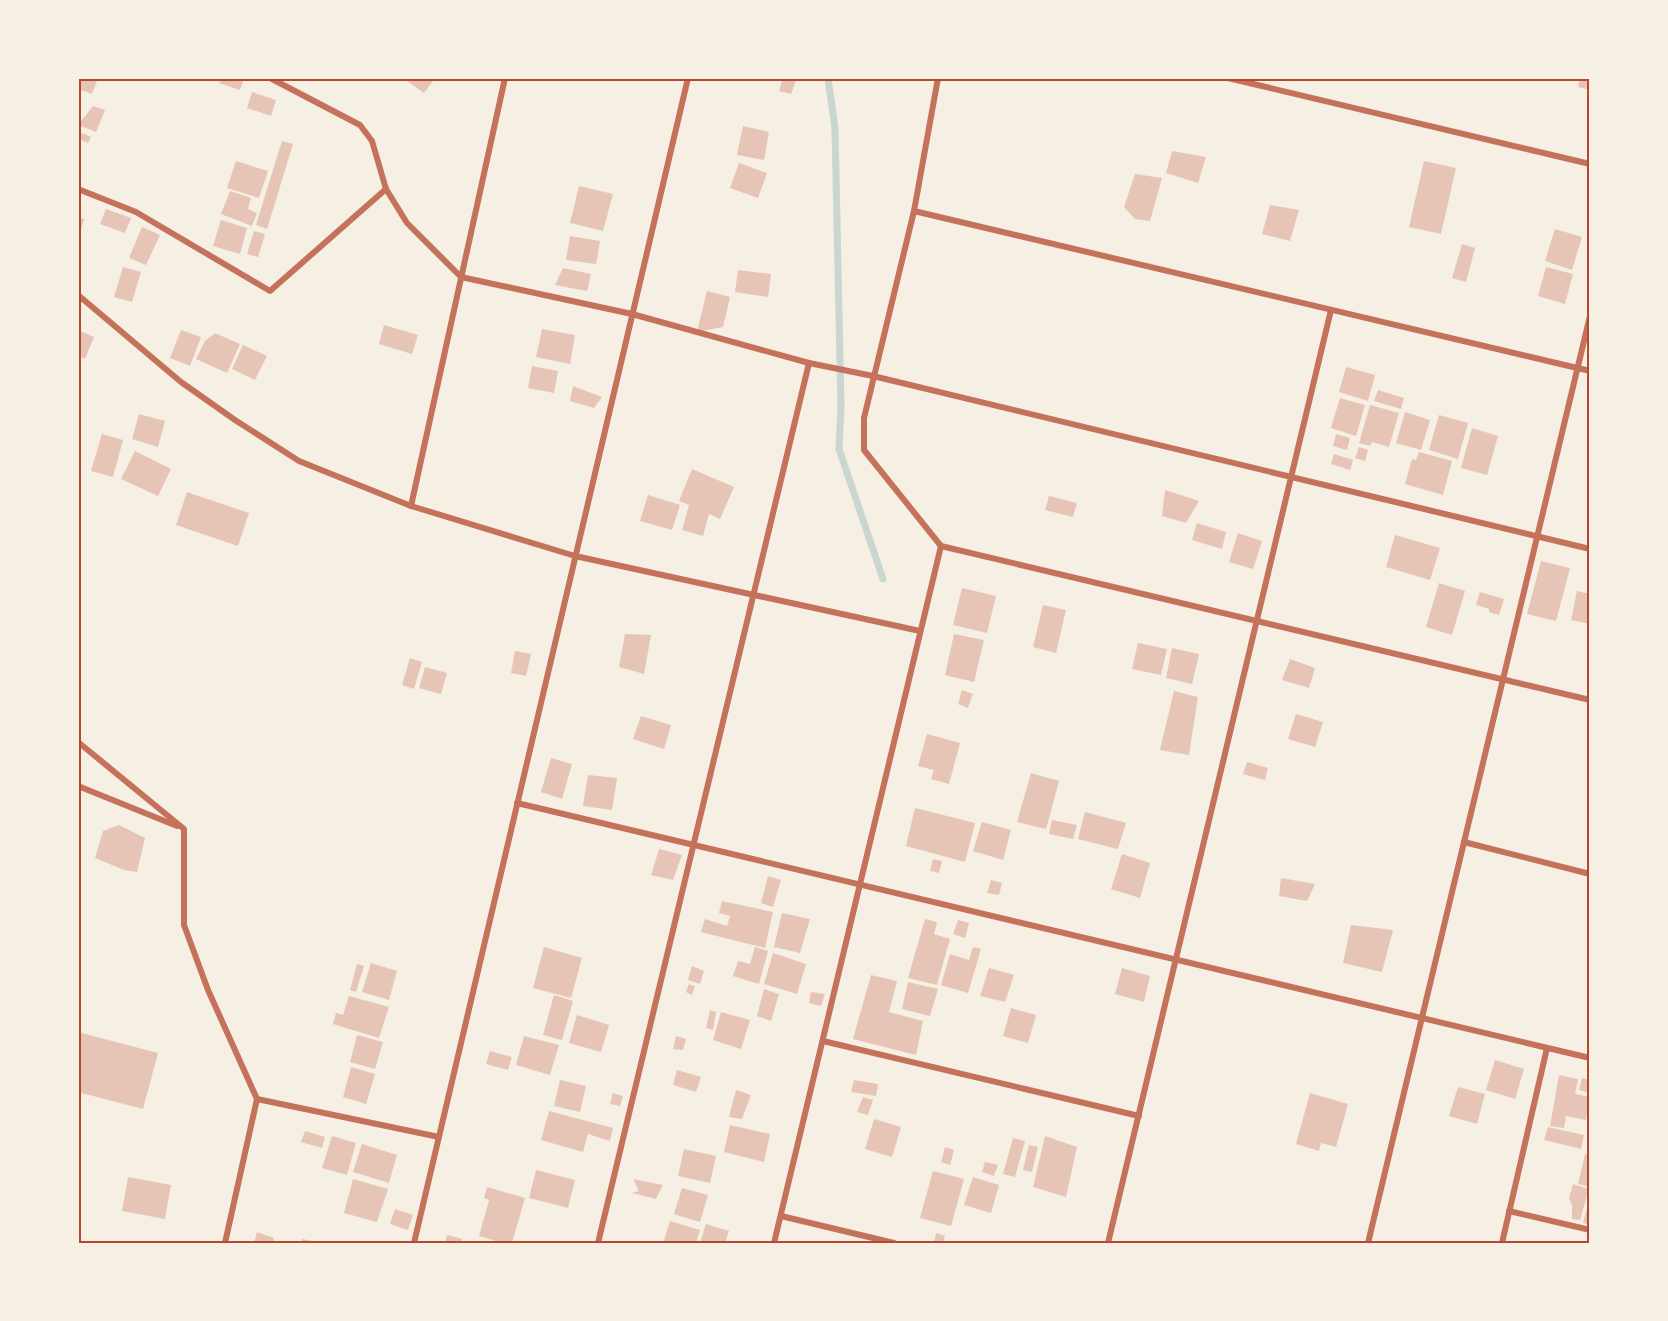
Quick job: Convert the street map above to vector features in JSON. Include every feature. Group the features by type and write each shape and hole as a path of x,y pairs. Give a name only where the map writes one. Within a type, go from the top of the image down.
{"street":[{"path":"270,78 360,125 372,141 386,189 407,223 461,277 632,314 809,363 873,376 1590,549"},
{"path":"411,506 505,78"},
{"path":"414,1243 687,78"},
{"path":"938,78 914,211 864,418 864,450 941,546 1590,700"},
{"path":"1228,78 1590,164"},
{"path":"78,189 136,212 270,291 386,189"},
{"path":"914,211 1590,371"},
{"path":"78,295 181,382 299,461 411,506 575,556 920,631"},
{"path":"1108,1243 1331,310"},
{"path":"1368,1243 1590,316"},
{"path":"598,1243 809,363"},
{"path":"774,1243 941,546"},
{"path":"78,742 184,829"},
{"path":"78,786 184,829"},
{"path":"517,803 1590,1058"},
{"path":"184,829 184,925 208,990 257,1099 225,1243"},
{"path":"1464,842 1590,873"},
{"path":"822,1041 1139,1116"},
{"path":"1502,1243 1547,1048"},
{"path":"257,1099 439,1137"},
{"path":"1509,1211 1590,1230"},
{"path":"781,1216 894,1243"}],"building":[{"path":"79,78 98,78 92,94 78,89"},
{"path":"221,78 244,78 240,90 219,83"},
{"path":"403,78 435,78 424,93"},
{"path":"783,78 797,78 791,94 779,91"},
{"path":"1580,78 1590,78 1590,90 1578,87"},
{"path":"252,92 276,100 271,116 247,108"},
{"path":"93,106 105,110 96,132 78,125"},
{"path":"743,126 769,132 764,160 737,155"},
{"path":"82,133 91,137 88,143 79,139"},
{"path":"282,141 293,144 267,229 256,225"},
{"path":"1172,151 1206,157 1198,183 1166,173"},
{"path":"236,161 268,171 259,198 227,188"},
{"path":"1424,161 1456,168 1441,234 1409,227"},
{"path":"739,163 767,173 758,198 730,188"},
{"path":"1135,174 1162,178 1150,221 1135,219 1124,207"},
{"path":"579,186 613,194 603,231 570,223"},
{"path":"230,191 251,198 248,209 257,213 252,226 221,214"},
{"path":"1270,205 1299,210 1290,241 1262,234"},
{"path":"106,209 131,218 125,233 100,224"},
{"path":"78,218 84,219 79,237 78,237"},
{"path":"221,220 247,228 240,254 213,246"},
{"path":"142,227 160,235 146,265 129,258"},
{"path":"1555,229 1582,237 1572,270 1545,261"},
{"path":"254,231 265,234 258,257 247,254"},
{"path":"570,236 600,241 596,264 566,260"},
{"path":"1462,244 1475,248 1466,282 1452,278"},
{"path":"123,267 141,272 132,302 114,297"},
{"path":"1546,267 1573,274 1565,304 1538,296"},
{"path":"563,268 591,274 587,291 555,285"},
{"path":"738,270 771,274 768,297 735,292"},
{"path":"707,291 730,297 723,327 697,332"},
{"path":"384,325 418,335 412,354 379,344"},
{"path":"542,329 575,335 570,364 536,357"},
{"path":"78,330 94,337 85,359 78,356"},
{"path":"181,330 201,337 190,366 170,358"},
{"path":"215,333 240,344 227,373 196,359 205,341"},
{"path":"243,345 267,356 255,380 232,369"},
{"path":"532,366 558,371 554,393 528,388"},
{"path":"1346,367 1375,375 1368,401 1339,392"},
{"path":"573,386 602,397 594,408 570,401"},
{"path":"1378,390 1404,398 1401,409 1374,401"},
{"path":"1340,398 1365,405 1356,436 1331,428"},
{"path":"1370,405 1399,413 1389,447 1372,442 1370,446 1359,443"},
{"path":"1405,412 1430,420 1421,450 1396,443"},
{"path":"139,414 165,421 158,447 132,439"},
{"path":"1439,415 1468,423 1458,459 1429,450"},
{"path":"1472,428 1498,436 1487,475 1461,468"},
{"path":"102,434 123,440 113,477 91,471"},
{"path":"1336,434 1350,438 1347,450 1333,446"},
{"path":"1359,447 1368,450 1365,461 1355,458"},
{"path":"135,451 171,469 158,496 121,479"},
{"path":"1419,452 1452,461 1443,495 1405,484 1412,459 1416,460"},
{"path":"1334,454 1353,460 1350,470 1331,464"},
{"path":"692,469 734,487 720,519 709,514 703,536 682,530 689,505 679,501"},
{"path":"1165,490 1199,501 1186,523 1162,516"},
{"path":"187,492 249,513 238,546 176,525"},
{"path":"648,495 680,505 672,530 640,521"},
{"path":"1049,496 1077,503 1073,517 1045,510"},
{"path":"1197,523 1226,532 1222,549 1192,540"},
{"path":"1238,533 1262,541 1253,569 1229,562"},
{"path":"1395,535 1440,548 1430,580 1386,567"},
{"path":"1541,561 1570,568 1556,621 1527,614"},
{"path":"1439,583 1465,591 1452,635 1426,627"},
{"path":"962,588 996,596 987,633 953,625"},
{"path":"1577,591 1590,594 1590,624 1571,620"},
{"path":"1480,592 1504,599 1499,615 1476,605"},
{"path":"1043,605 1066,610 1056,653 1033,647"},
{"path":"625,634 651,635 644,674 619,667"},
{"path":"954,634 984,640 974,682 945,675"},
{"path":"1138,643 1167,649 1161,675 1132,669"},
{"path":"1172,648 1199,654 1192,684 1166,678"},
{"path":"515,651 531,654 526,676 511,673"},
{"path":"410,658 422,662 414,689 402,685"},
{"path":"1290,659 1315,668 1309,688 1282,680"},
{"path":"425,667 447,673 441,694 419,688"},
{"path":"962,690 973,694 968,708 958,704"},
{"path":"1174,691 1198,697 1189,755 1160,750"},
{"path":"1296,714 1323,722 1315,747 1288,739"},
{"path":"641,716 671,725 664,749 633,739"},
{"path":"927,734 960,743 949,784 931,779 934,770 918,766"},
{"path":"551,758 572,764 562,799 541,792"},
{"path":"1247,762 1268,768 1265,780 1243,774"},
{"path":"1031,773 1059,781 1046,829 1017,822"},
{"path":"588,775 617,778 612,810 583,806"},
{"path":"915,808 975,823 965,862 906,846"},
{"path":"1085,812 1126,823 1118,849 1078,839"},
{"path":"1052,820 1077,825 1073,839 1049,834"},
{"path":"982,822 1011,830 1003,860 973,851"},
{"path":"119,825 145,838 137,872 124,870 95,858 103,831"},
{"path":"659,849 682,855 673,880 651,875"},
{"path":"1122,854 1150,863 1140,898 1111,889"},
{"path":"933,859 942,861 939,873 930,871"},
{"path":"768,876 781,880 773,907 761,903"},
{"path":"1281,878 1315,884 1307,901 1279,896"},
{"path":"991,880 1002,883 999,895 987,893"},
{"path":"722,901 773,912 765,948 701,932 705,919 727,926 730,916 719,913"},
{"path":"782,913 810,919 800,953 774,947"},
{"path":"925,919 937,922 934,934 950,939 937,985 908,978"},
{"path":"958,920 969,923 965,938 953,934"},
{"path":"1351,925 1393,930 1382,972 1343,963"},
{"path":"544,947 582,958 571,998 533,988"},
{"path":"755,947 768,951 759,984 733,976 738,961 750,964"},
{"path":"973,947 981,949 968,993 941,985 950,954 969,960"},
{"path":"773,953 806,964 797,994 764,984"},
{"path":"371,963 397,971 389,1000 362,992"},
{"path":"357,964 364,966 356,992 350,990"},
{"path":"692,966 704,971 700,984 688,980"},
{"path":"989,968 1014,975 1005,1002 980,996"},
{"path":"1122,968 1150,976 1144,1002 1115,994"},
{"path":"871,975 897,981 889,1012 923,1021 916,1055 853,1039"},
{"path":"908,982 938,989 930,1016 902,1009"},
{"path":"689,984 695,986 692,995 686,992"},
{"path":"764,989 779,994 771,1021 757,1016"},
{"path":"811,992 825,994 821,1006 809,1003"},
{"path":"554,995 573,1001 562,1040 543,1035"},
{"path":"349,996 389,1007 379,1038 333,1024 336,1013 343,1015"},
{"path":"1011,1008 1036,1015 1028,1043 1003,1036"},
{"path":"710,1010 716,1012 713,1030 706,1028"},
{"path":"721,1012 750,1020 741,1049 713,1040"},
{"path":"577,1015 609,1025 601,1052 569,1043"},
{"path":"78,1032 158,1053 143,1109 78,1092"},
{"path":"357,1035 383,1042 375,1069 350,1062"},
{"path":"524,1036 559,1045 550,1075 516,1065"},
{"path":"676,1036 686,1039 683,1050 673,1049"},
{"path":"490,1051 512,1057 508,1070 486,1064"},
{"path":"1495,1060 1524,1069 1515,1099 1486,1090"},
{"path":"351,1067 375,1074 366,1104 343,1097"},
{"path":"677,1070 701,1077 696,1092 673,1085"},
{"path":"1559,1075 1578,1079 1575,1094 1590,1097 1586,1120 1566,1116 1564,1128 1550,1126"},
{"path":"1582,1078 1590,1080 1590,1093 1579,1090"},
{"path":"560,1080 586,1086 580,1112 554,1106"},
{"path":"854,1080 878,1084 876,1096 851,1092"},
{"path":"1458,1087 1485,1094 1477,1124 1449,1116"},
{"path":"736,1090 751,1095 742,1119 729,1117"},
{"path":"613,1093 623,1096 620,1106 610,1104"},
{"path":"1310,1093 1348,1104 1336,1147 1321,1143 1319,1151 1296,1144"},
{"path":"863,1097 873,1100 868,1115 857,1112"},
{"path":"549,1111 613,1128 610,1141 588,1134 583,1152 541,1140"},
{"path":"874,1119 901,1127 892,1157 865,1149"},
{"path":"730,1125 770,1134 764,1162 724,1152"},
{"path":"1548,1127 1584,1135 1581,1149 1544,1140"},
{"path":"305,1131 325,1137 322,1148 301,1142"},
{"path":"332,1136 356,1143 347,1175 322,1168"},
{"path":"1045,1136 1077,1147 1066,1197 1033,1187"},
{"path":"1013,1138 1025,1141 1015,1177 1003,1174"},
{"path":"362,1144 397,1155 389,1183 353,1172"},
{"path":"1029,1145 1038,1147 1032,1172 1023,1170"},
{"path":"945,1147 954,1150 950,1165 941,1162"},
{"path":"684,1149 716,1156 710,1183 678,1176"},
{"path":"1585,1154 1590,1155 1590,1187 1578,1184"},
{"path":"985,1162 998,1165 994,1176 982,1172"},
{"path":"536,1170 575,1180 568,1208 529,1198"},
{"path":"933,1171 964,1179 951,1226 920,1218"},
{"path":"128,1177 171,1185 165,1219 122,1211"},
{"path":"973,1177 999,1185 991,1213 964,1205"},
{"path":"353,1179 388,1189 377,1222 344,1213"},
{"path":"633,1179 663,1185 656,1199 632,1193 639,1191"},
{"path":"1573,1184 1589,1189 1580,1220 1572,1219 1572,1205 1569,1198"},
{"path":"487,1187 525,1198 512,1243 503,1243 479,1236 489,1200 484,1198"},
{"path":"682,1188 708,1195 700,1222 674,1214"},
{"path":"1590,1201 1590,1225 1583,1223"},
{"path":"395,1209 413,1215 408,1230 390,1224"},
{"path":"670,1221 700,1230 696,1243 663,1243"},
{"path":"706,1224 729,1231 725,1243 700,1243"},
{"path":"257,1232 274,1238 273,1243 254,1243"},
{"path":"936,1233 945,1236 943,1243 934,1243"},
{"path":"447,1235 462,1239 461,1243 445,1243"},
{"path":"302,1239 318,1242 318,1243 301,1243"}],"waterway":[{"path":"828,78 835,129 841,407 839,449 883,579"}]}
